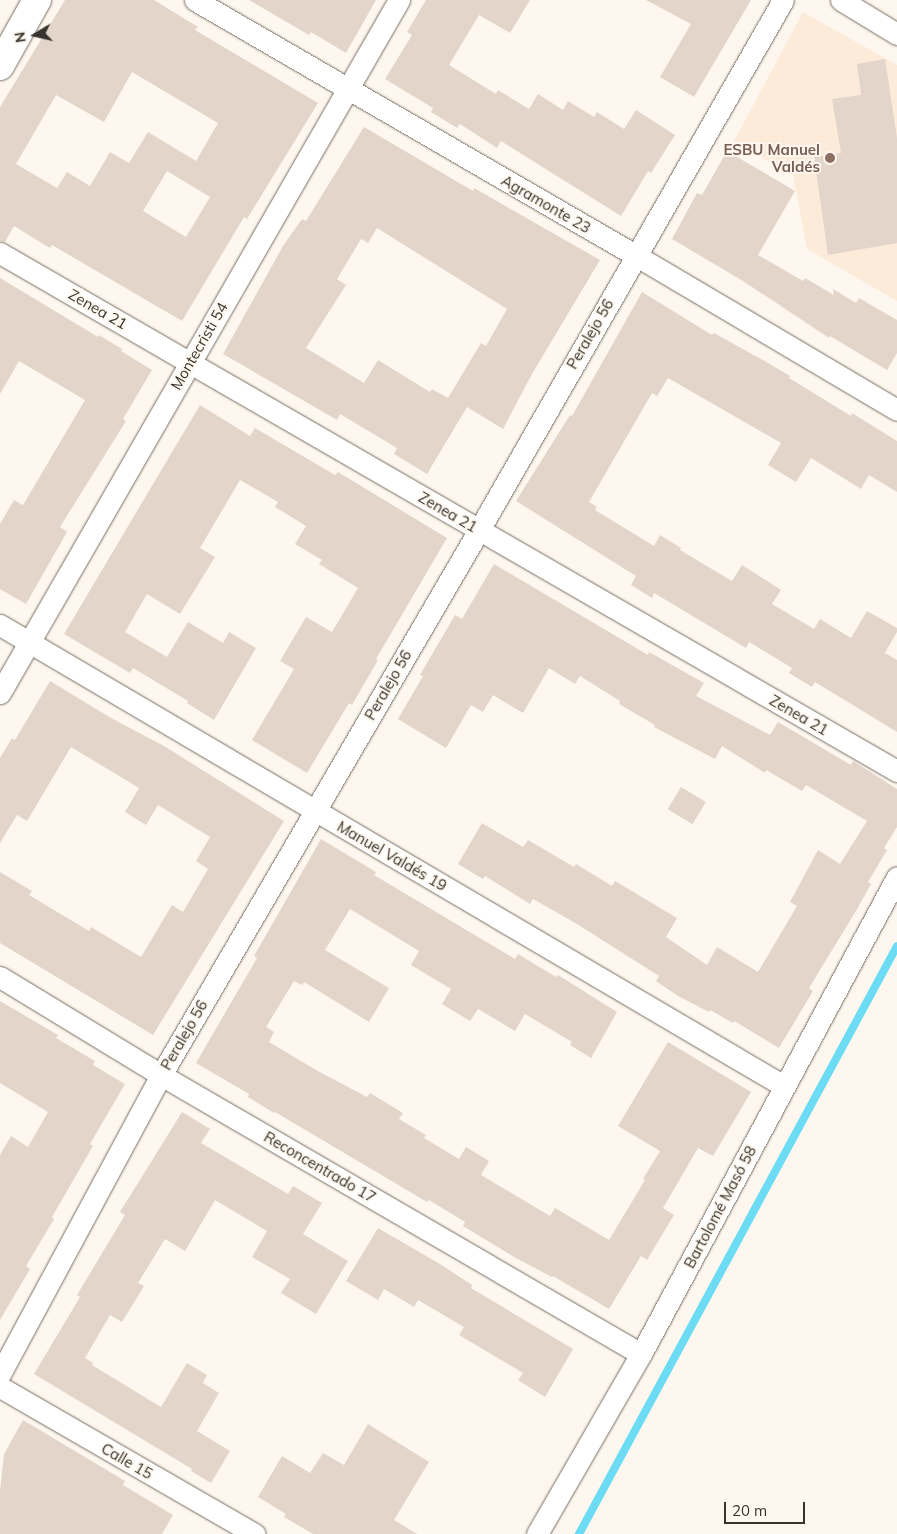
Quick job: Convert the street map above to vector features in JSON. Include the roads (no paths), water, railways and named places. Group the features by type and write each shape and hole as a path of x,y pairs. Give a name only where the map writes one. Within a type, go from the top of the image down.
{"main road":[{"path":"0,66 37,0"}],"street":[{"name":"Agramonte 23","path":"195,0 347,90 635,255 897,410"},
{"name":"Montecristi 54","path":"0,693 399,0"},
{"name":"Peralejo 56","path":"0,1374 161,1075 479,530 635,255 783,0"},
{"path":"842,0 897,34"},
{"name":"Zenea 21","path":"0,253 897,771"},
{"name":"Manuel Valdés 19","path":"0,625 784,1086"},
{"name":"Bartolomé Masó 58","path":"537,1534 641,1354 897,877"},
{"name":"Reconcentrado 17","path":"0,977 161,1075 641,1354"},
{"name":"Calle 15","path":"0,1388 255,1534"}],"waterway":[{"path":"579,1534 897,946"}],"place":[{"name":"ESBU Manuel Valdés","path":"830,158"}]}
